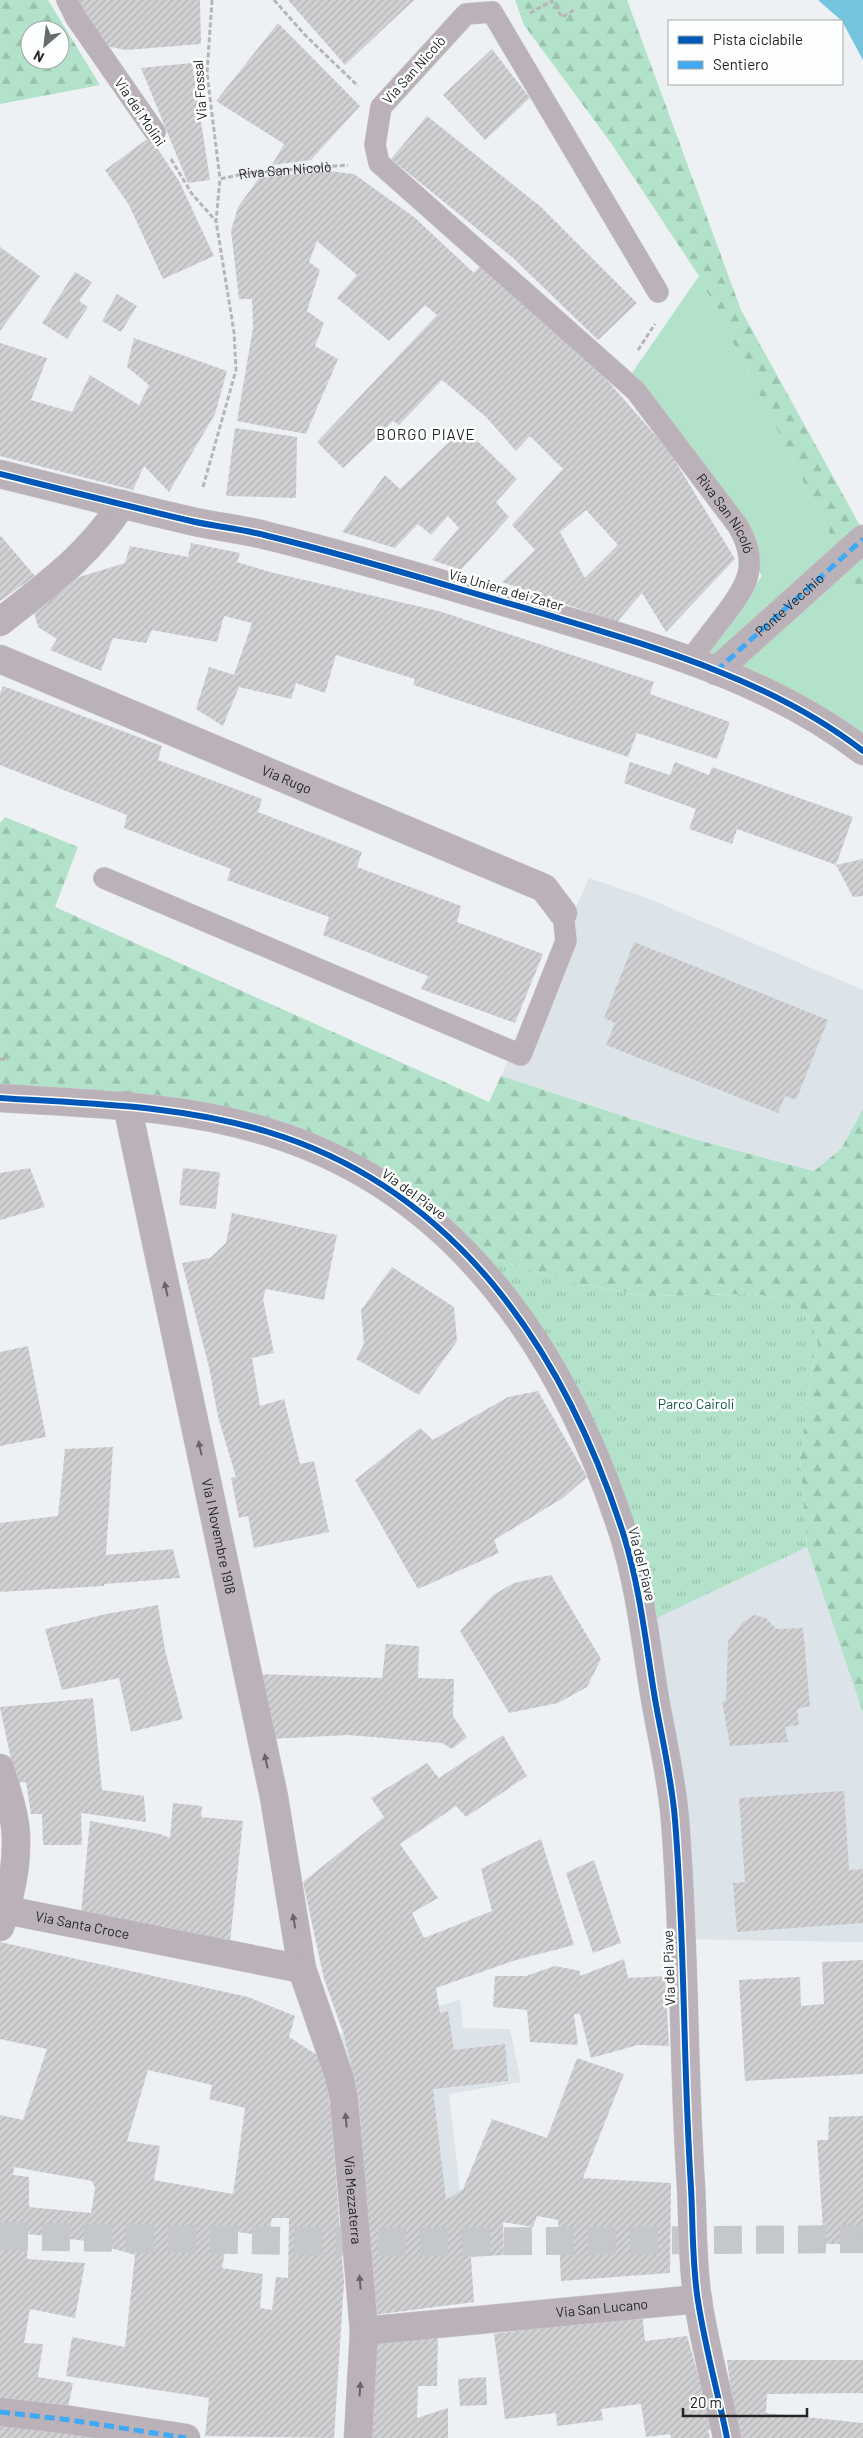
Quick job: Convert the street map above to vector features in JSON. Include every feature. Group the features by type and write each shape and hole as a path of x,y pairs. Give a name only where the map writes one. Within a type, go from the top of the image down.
{"street":[{"name":"Via Uniera dei Zater","path":"0,474 194,522 265,535 374,564 588,627 690,660 768,693 810,715 863,751"},
{"path":"0,622 50,584 89,549 122,504"},
{"name":"Ponte Vecchio","path":"716,671 863,539"},
{"name":"Via Rugo","path":"0,659 544,888 563,913"},
{"name":"Via del Piave","path":"0,1098 127,1105 206,1115 272,1133 327,1154 377,1182 431,1219 479,1267 516,1314 552,1369 577,1419 624,1538 637,1589 675,1816 698,2299"},
{"name":"Via I Novembre 1918","path":"127,1105 274,1796 302,1970"},
{"name":"Via Santa Croce","path":"0,1768 9,1798 16,1843 12,1885 3,1919 302,1970"},
{"name":"Via Mezzaterra","path":"302,1970 339,2076 344,2099 364,2331 358,2438"},
{"path":"698,2299 727,2438"},
{"name":"Via San Lucano","path":"364,2331 698,2299"},
{"path":"0,2412 70,2420 186,2438"}],"lane":[{"name":"Via dei Molini","path":"67,0 76,18 155,132"},
{"name":"Via San Nicolò","path":"380,163 374,144 381,107 466,14 492,12 501,28"},
{"path":"501,28 658,292"},
{"name":"Riva San Nicolò","path":"380,163 636,391 729,514 744,538 748,550 750,571 742,592 690,660"},
{"path":"104,878 521,1055 566,941 563,913"}],"path":[{"path":"274,0 305,35 381,107"},
{"path":"501,28 552,1 562,17 576,9"},
{"path":"621,376 658,317 660,307 658,292"}],"shaded area":[{"path":"589,878 647,898 863,990 863,1109 841,1149 815,1171 690,1138 501,1076"},
{"path":"807,1547 863,1713 863,1942 670,1939 658,1777 636,1628"},
{"path":"460,2000 463,2028 510,2029 521,2082 449,2094 461,2199 347,2200 320,2040"}],"green space":[{"path":"0,0 48,0 60,20 20,20 20,70 70,70 70,36 100,85 0,104"},
{"path":"515,0 627,0 741,310 863,531 863,599 699,276 611,143 524,25"},
{"path":"699,276 863,599 863,741 702,657 762,576 632,373"},
{"path":"5,817 78,847 55,907 489,1102 501,1076 690,1138 814,1171 841,1149 863,1109 863,1713 807,1547 800,1458 813,1365 818,1345 814,1324 799,1306 779,1298 754,1294 645,1296 566,1281 482,1255 299,1135 0,1093 0,823"},
{"name":"Parco Cairoli","path":"482,1255 566,1281 644,1296 754,1294 779,1298 799,1306 814,1324 818,1345 813,1365 800,1458 807,1547 636,1628 589,1423"}],"water":[{"path":"818,0 863,0 863,60 843,20"}],"building":[{"path":"79,0 200,0 201,44 126,50 106,46 98,39"},
{"path":"288,0 414,0 345,65"},
{"path":"278,23 360,106 311,160 272,165 284,144 216,101"},
{"path":"492,49 530,98 485,140 443,95"},
{"path":"192,63 210,180 188,183 141,68"},
{"path":"427,116 541,207 637,303 598,340 512,257 391,159"},
{"path":"150,137 179,181 214,256 163,279 129,205 105,170"},
{"path":"328,171 354,174 414,217 474,273 481,264 600,372 669,451 735,559 666,632 642,593 617,622 502,582 535,550 512,525 563,469 530,436 516,451 486,417 442,380 399,425 393,421 343,468 317,442 437,315 425,305 389,341 337,298 357,275 317,241 309,262 320,270 307,311 324,323 315,346 338,359 306,434 237,421 253,328 252,299 239,299 231,231 238,207 259,178","holes":["586,510 618,545 585,578 560,532"]},
{"path":"0,247 40,276 0,331"},
{"path":"75,272 92,282 79,301 88,307 67,339 42,323"},
{"path":"117,294 137,306 121,332 102,321"},
{"path":"134,338 227,371 215,414 169,492 144,466 133,490 0,456 0,343 47,358 31,400 72,412 90,375 139,405 149,385 127,367"},
{"path":"235,428 297,437 296,498 226,496"},
{"path":"464,428 517,479 496,502 509,517 461,570 432,560 459,528 448,516 431,535 418,524 395,548 342,532 385,475 400,489"},
{"path":"0,535 35,576 0,601"},
{"path":"191,543 240,553 237,562 270,572 439,611 654,682 650,694 730,722 717,759 637,733 628,757 413,685 415,679 336,655 325,693 296,683 291,699 239,687 223,726 196,709 209,667 234,675 252,623 224,616 217,642 152,630 146,643 113,638 101,671 50,650 57,639 38,627 34,612 76,578 125,563 130,546 188,557"},
{"path":"3,686 162,746 158,760 262,799 258,812 362,852 357,867 461,906 457,922 543,954 515,1023 421,989 428,976 323,935 329,917 227,880 231,869 124,828 127,815 0,765 0,693"},
{"path":"630,762 670,775 675,762 709,775 712,767 853,817 836,865 737,829 732,844 689,829 696,809 624,783"},
{"path":"863,859 863,896 853,897 836,865"},
{"path":"634,942 828,1020 796,1100 785,1096 778,1113 606,1045 615,1023 604,1018"},
{"path":"30,1168 45,1207 0,1220 0,1173"},
{"path":"183,1168 220,1172 216,1209 179,1205"},
{"path":"232,1213 337,1235 324,1300 266,1289 263,1299 274,1353 252,1358 260,1406 284,1399 300,1464 314,1461 329,1532 254,1548 248,1516 239,1518 231,1478 236,1477 218,1417 209,1367 182,1263 210,1258 226,1243"},
{"path":"392,1267 454,1307 457,1341 419,1395 356,1359 364,1344 361,1310"},
{"path":"28,1346 46,1437 0,1446 0,1352"},
{"path":"538,1391 587,1477 563,1498 494,1540 499,1553 418,1589 355,1480 420,1428 433,1440 508,1397"},
{"path":"113,1447 106,1555 173,1549 180,1578 104,1584 104,1586 0,1592 0,1523 58,1516 65,1449"},
{"path":"551,1575 601,1659 587,1687 558,1703 509,1713 460,1631 493,1595 514,1583"},
{"path":"158,1605 165,1650 183,1719 131,1732 119,1678 62,1690 45,1629 106,1614"},
{"path":"754,1615 766,1618 776,1629 803,1628 810,1706 797,1709 799,1725 785,1727 788,1742 730,1746 722,1701 726,1701 728,1641 742,1623"},
{"path":"386,1644 419,1646 418,1678 454,1679 453,1716 467,1737 452,1749 442,1743 348,1735 270,1739 257,1674 382,1678"},
{"path":"93,1698 102,1790 144,1796 146,1822 81,1813 82,1845 43,1845 42,1814 31,1814 26,1782 16,1783 0,1707"},
{"path":"503,1735 527,1776 466,1817 456,1806 400,1844 438,1898 412,1913 424,1938 492,1911 481,1869 541,1839 574,1945 516,1960 436,1988 440,2013 448,2011 454,2050 505,2044 508,2081 433,2089 446,2200 463,2189 492,2119 547,2138 577,2058 624,2074 583,2178 671,2183 670,2273 561,2281 558,2220 537,2216 533,2227 503,2222 504,2255 471,2257 474,2302 373,2315 359,2098 344,2035 324,1979 303,1882 384,1817 371,1798 427,1763 439,1778"},
{"path":"844,1791 849,1870 863,1869 863,1923 737,1932 733,1883 745,1882 739,1798"},
{"path":"173,1803 202,1806 201,1817 243,1821 230,1942 80,1923 90,1821 160,1834 170,1838"},
{"path":"594,1860 621,1943 593,1953 566,1873"},
{"path":"0,1942 248,1997 295,2016 289,2037 323,2059 331,2112 344,2282 334,2438 205,2436 209,2398 66,2376 72,2337 125,2347 135,2255 86,2241 28,2234 27,2259 85,2263 75,2318 30,2309 24,2343 43,2344 38,2377 73,2383 67,2413 0,2406 0,2115 23,2120 47,2049 0,2039","holes":["148,2070 212,2085 209,2099 245,2108 233,2194 154,2180 160,2146 127,2141","14,2167 92,2181 95,2188 91,2213 29,2207 29,2177 13,2175","272,2218 289,2218 288,2278 276,2277 272,2310 260,2308 263,2274 222,2268 229,2231 269,2236"]},
{"path":"624,1959 628,1978 665,1976 669,2046 638,2045 591,2058 580,2014 574,2014 578,2045 530,2042 527,2010 493,2007 495,1976 526,1976 555,1966 580,1971 580,1976"},
{"path":"863,1960 863,2074 745,2081 739,1980 800,1977 801,2006 824,2004 822,1962"},
{"path":"863,2116 863,2244 824,2244 817,2140 828,2140 829,2117"},
{"path":"642,2313 645,2341 687,2336 714,2430 708,2430 710,2438 671,2438 670,2434 646,2437 641,2404 601,2409 603,2420 557,2426 556,2413 505,2419 494,2334"},
{"path":"438,2336 437,2386 418,2386 417,2418 448,2408 448,2438 371,2438 373,2341"},
{"path":"727,2360 863,2360 863,2393 767,2394 766,2413 863,2423 863,2438 737,2438"},
{"path":"486,2377 487,2405 460,2406 458,2379"},
{"path":"0,2418 143,2438 0,2438"}],"tunnel":[{"path":"0,2236 363,2242 863,2239"}],"marked path":[{"path":"716,671 863,539"},
{"path":"0,2412 70,2420 186,2438"}],"cycle path":[{"path":"0,474 191,521 301,544 615,635 745,682 786,702 825,725 863,751"},
{"path":"0,1098 136,1107 202,1116 268,1132 336,1159 396,1194 449,1238 496,1288 536,1344 571,1405 600,1469 630,1556 672,1790 681,1912 695,2273 704,2335 727,2438"}],"district":[{"name":"BORGO PIAVE","path":"426,435"}]}
